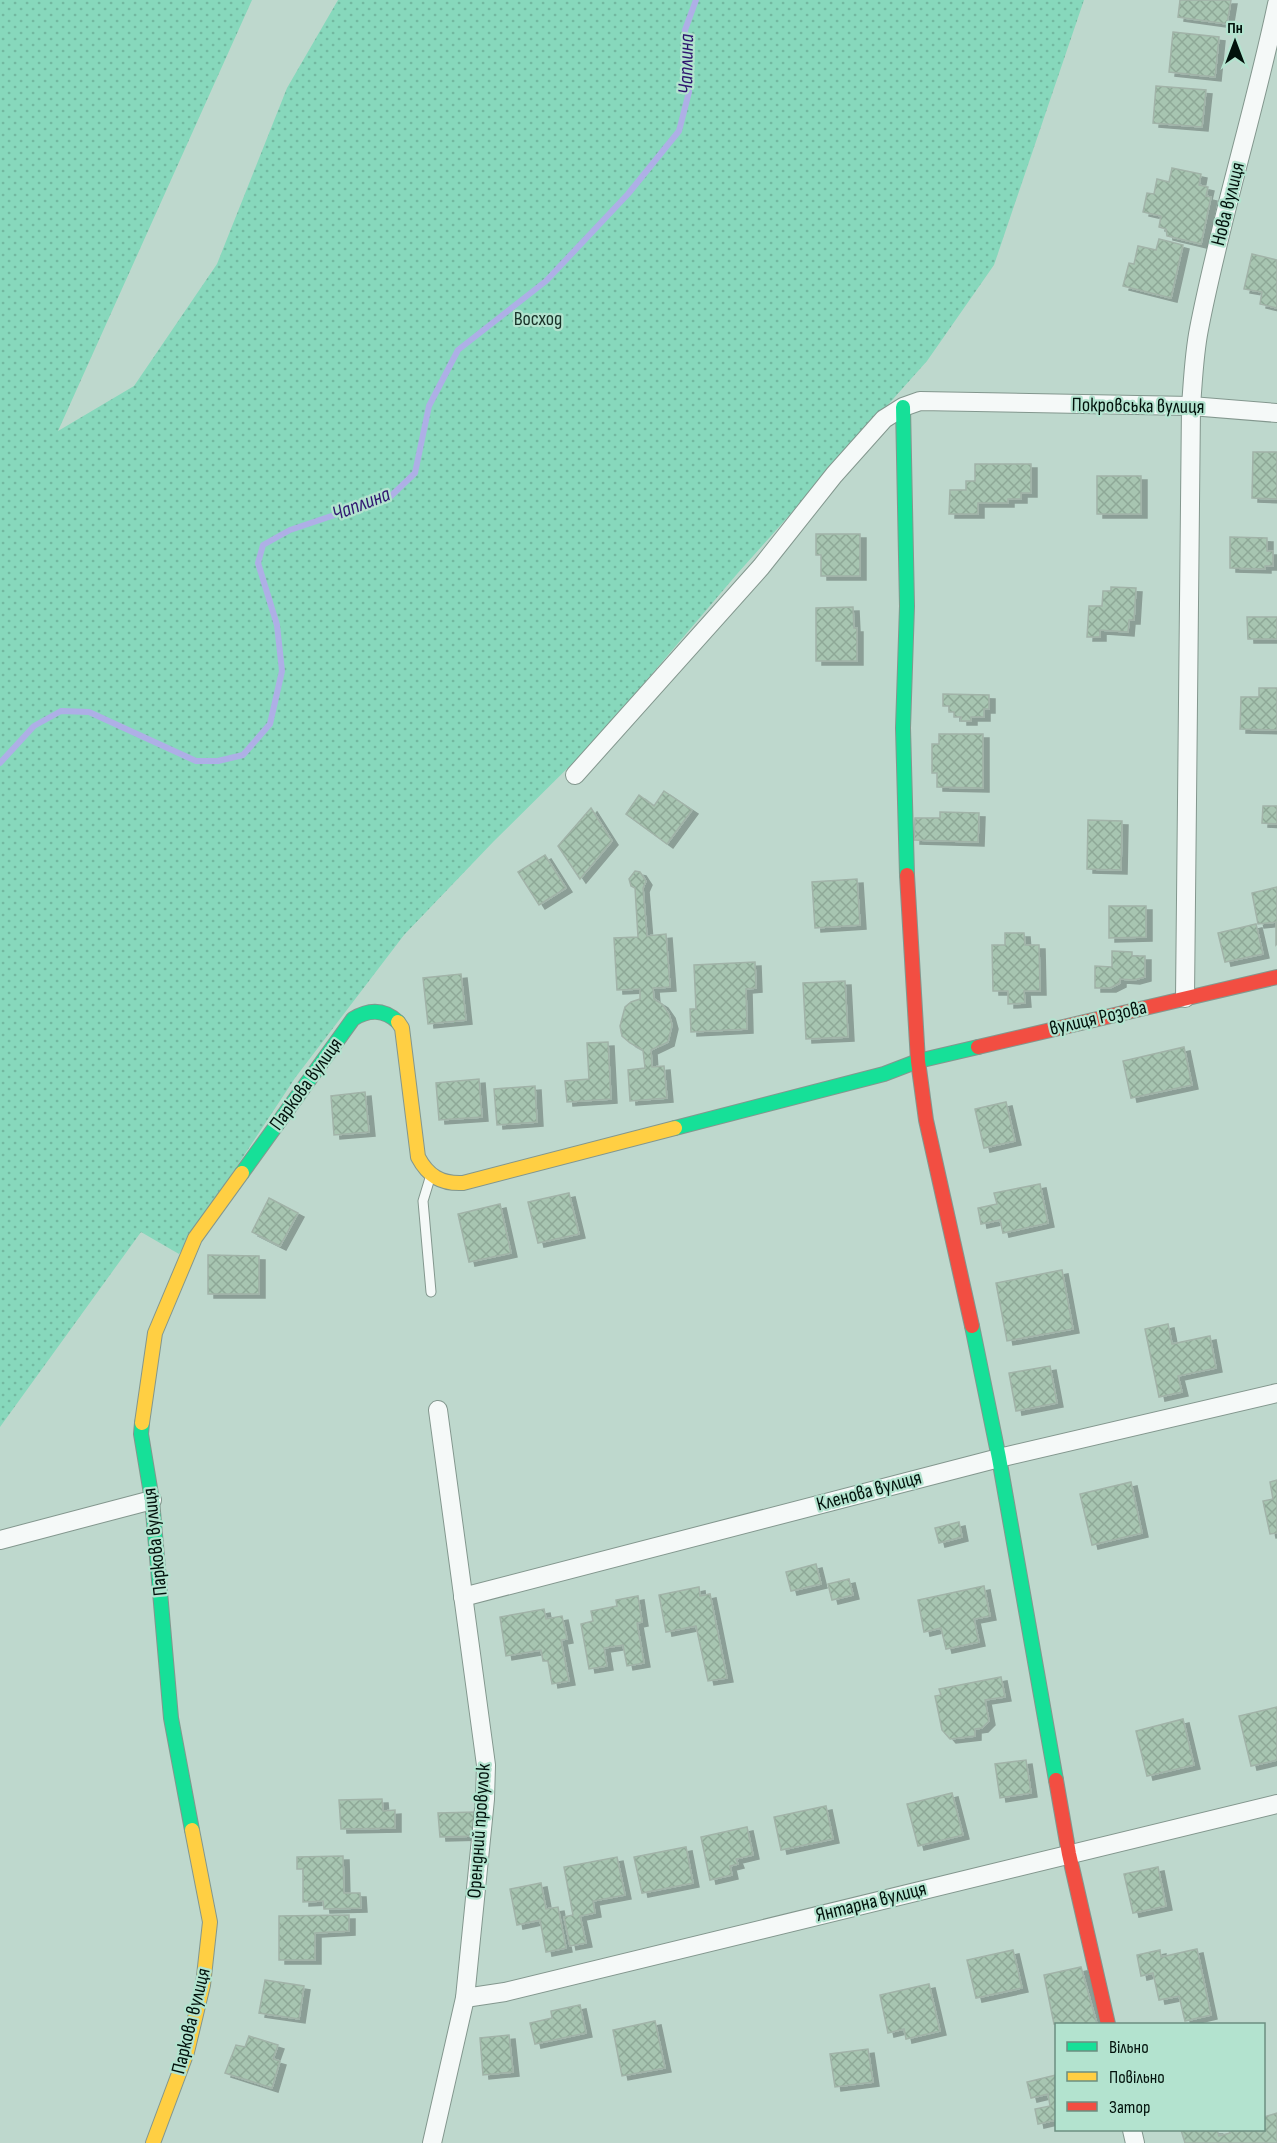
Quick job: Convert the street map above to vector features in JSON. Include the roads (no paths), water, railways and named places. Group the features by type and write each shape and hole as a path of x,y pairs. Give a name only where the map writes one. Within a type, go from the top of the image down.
{"street":[{"name":"Нова вулиця","path":"1185,998 1191,406 1199,332 1229,192 1262,72 1277,4"},
{"name":"Покровська вулиця","path":"903,407 920,401 1191,406 1277,413"},
{"path":"575,775 761,567 834,475 884,419 903,407"},
{"path":"903,407 907,606 903,728 906,871 918,1060 926,1120 977,1347 999,1458 1070,1854 1108,2023"},
{"name":"вулиця Розова","path":"431,1176 440,1182 463,1184 884,1074 918,1060 1277,977"},
{"name":"Паркова вулиця","path":"153,2143 187,2052 203,1985 210,1922 171,1718 152,1500 141,1434 155,1333 195,1238 353,1018 370,1010 389,1014 402,1028 418,1157 431,1176"},
{"name":"Кленова вулиця","path":"463,1597 999,1458 1277,1393"},
{"name":"Орендний провулок","path":"432,2143 465,1998 485,1799 486,1765 438,1410"},
{"path":"0,1540 152,1500"},
{"name":"Янтарна вулиця","path":"465,1998 505,1992 1277,1804"}],"lane":[{"path":"431,1176 423,1201 431,1292"}],"waterway":[{"name":"Чаплина","path":"0,763 34,726 61,711 89,712 196,761 218,761 243,755 270,724 282,671 277,625 258,563 263,545 290,530 391,496 415,473 429,406 458,350 546,281 628,194 679,131 689,92 685,30 696,0"}],"park label":[{"name":"Восход","path":"538,319"}]}
